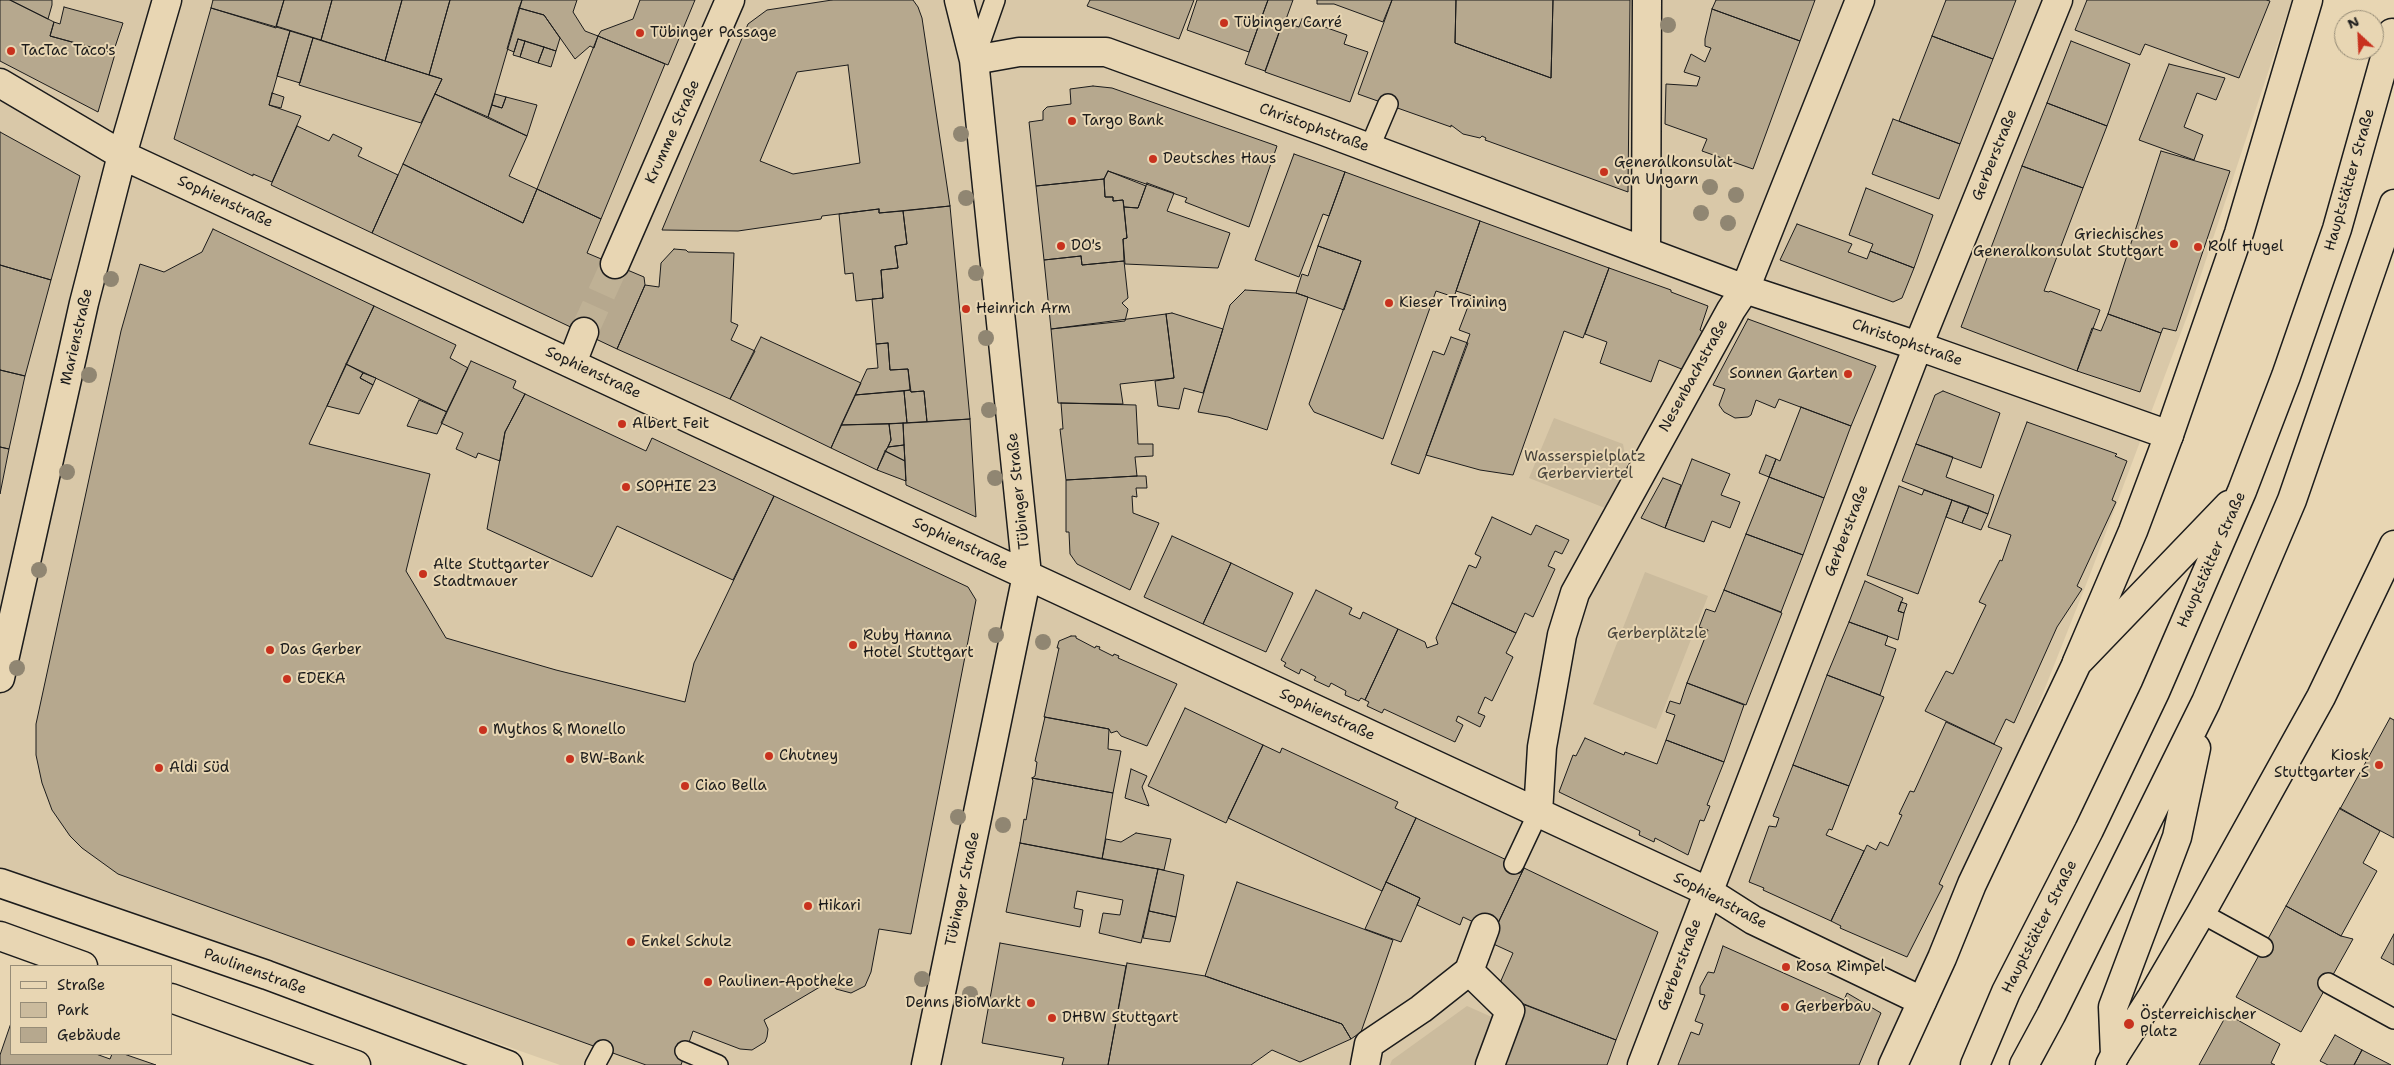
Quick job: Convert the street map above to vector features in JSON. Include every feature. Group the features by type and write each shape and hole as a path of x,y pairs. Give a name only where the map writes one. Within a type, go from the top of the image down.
{"street":[{"name":"Marienstraße","path":"0,678 82,312 122,155 167,0"},
{"name":"Krumme Straße","path":"615,264 730,0"},
{"name":"Tübinger Straße","path":"926,1065 1027,575 974,60 959,0"},
{"path":"1646,251 1647,0"},
{"name":"Nesenbachstraße","path":"1538,813 1542,747 1562,635 1575,593 1722,327 1745,289 1860,0"},
{"name":"Gerberstraße","path":"1642,1065 1918,346 2058,0"},
{"path":"1894,1065 1942,958 1972,884 2077,663 2133,532 2169,435 2239,233 2308,0"},
{"name":"Hauptstätter Straße","path":"1975,1065 2006,992 2089,830 2155,692 2242,491 2286,376 2337,229 2392,33"},
{"name":"Christophstraße","path":"974,60 1019,52 1106,52 1745,289 1918,346 2169,435"},
{"name":"Sophienstraße","path":"0,83 122,155 1709,892 1753,920 1922,1000"},
{"path":"2024,1065 2060,997 2206,702 2292,500 2394,204"},
{"path":"572,363 584,332"},
{"path":"2077,663 2242,491"},
{"path":"2112,1060 2152,997 2201,913 2321,698 2394,545"},
{"path":"2112,1060 2114,1007 2177,837 2206,702"},
{"name":"Paulinenstraße","path":"0,883 258,972 508,1065"},
{"path":"1365,1065 1369,1044 1421,1009 1468,971 1486,928"},
{"path":"0,936 80,965"},
{"path":"1468,971 1510,1011 1490,1065"},
{"path":"172,998 356,1065"}],"lane":[{"path":"974,60 995,0"},
{"path":"1369,149 1388,104"},
{"path":"1514,864 1538,813"},
{"path":"2201,913 2263,947"},
{"path":"2328,983 2394,1018"},
{"path":"685,1051 718,1065"}],"shaded area":[{"path":"0,0 2292,0 2188,314 2091,572 1894,1065 560,1065 0,868"}],"green space":[{"name":"Wasserspielplatz Gerberviertel","path":"1554,418 1623,444 1628,470 1610,510 1529,478"},
{"name":"Gerberplätzle","path":"1645,572 1708,596 1656,729 1593,704"},
{"path":"1467,1006 1494,1018 1477,1065 1390,1065 1392,1060"}],"building":[{"path":"0,0 10,0 54,22 50,36 115,54 98,112 0,61"},
{"path":"10,0 52,0 48,19"},
{"path":"213,0 284,0 276,28 211,8"},
{"path":"284,0 332,0 321,40 276,26"},
{"path":"332,0 402,0 385,61 321,40"},
{"path":"402,0 450,0 429,75 385,61"},
{"path":"450,0 522,0 488,117 435,94 442,79 429,75"},
{"path":"522,0 577,0 573,12 585,31 598,36 594,48 590,46 575,59 544,15 519,8"},
{"name":"Tübinger Passage","path":"640,0 695,0 668,65 598,36 601,31 633,19"},
{"path":"832,0 913,0 922,18 950,206 879,213 879,209 822,216 821,219 738,231 662,230 748,24 767,10","holes":["848,65 860,163 793,174 760,161 797,72"]},
{"path":"1090,0 1194,0 1179,39 1087,6"},
{"name":"Tübinger Carré","path":"1197,0 1268,0 1249,52 1187,30"},
{"path":"1268,0 1293,0 1285,22 1282,24 1262,16"},
{"path":"1317,0 1392,0 1383,22 1334,4 1317,4"},
{"path":"1392,0 1456,0 1455,43 1551,78 1553,0 1630,0 1628,192 1485,140 1486,138 1482,136 1480,138 1463,134 1451,125 1451,127 1358,94"},
{"path":"1456,0 1553,0 1551,78 1455,43"},
{"path":"1716,0 1815,0 1800,41 1712,9"},
{"path":"1946,0 2016,0 1993,59 1932,36"},
{"path":"2087,0 2270,1 2239,78 2145,44 2140,55 2075,30"},
{"path":"64,7 123,23 113,53 50,36 54,22 60,24"},
{"path":"211,8 290,31 269,105 301,116 272,182 253,174 253,176 174,139"},
{"path":"519,8 544,15 560,38 556,51 518,39 514,52 507,49"},
{"path":"1712,9 1800,41 1753,169 1702,151 1707,139 1665,124 1666,84 1697,86 1700,77 1684,72 1691,54 1705,62 1711,48 1705,46 1705,39"},
{"path":"1262,16 1282,24 1265,71 1245,64"},
{"path":"1302,19 1347,35 1344,44 1368,52 1350,102 1265,72 1283,22 1299,27"},
{"path":"290,31 313,38 300,83 277,76"},
{"path":"598,36 665,64 601,219 537,189"},
{"path":"1932,36 1993,59 1960,144 1899,121"},
{"path":"313,38 442,79 421,123 299,85"},
{"path":"518,39 525,41 520,57 513,55"},
{"path":"525,41 544,47 538,63 520,57"},
{"path":"2071,41 2130,64 2107,126 2047,103"},
{"path":"544,47 556,51 551,67 538,63"},
{"path":"2169,64 2225,78 2216,100 2197,93 2184,127 2203,135 2194,160 2139,140"},
{"name":"Deutsches Haus","path":"1093,86 1112,88 1277,146 1249,227 1185,202 1187,198 1108,171 1104,179 1036,186 1029,122 1043,120 1043,111 1047,107 1071,104 1070,89"},
{"path":"272,93 284,97 281,108 269,105"},
{"path":"435,94 527,136 509,176 537,189 523,223 403,164"},
{"path":"495,94 506,97 502,108 492,105"},
{"path":"506,97 537,105 527,136 488,117 492,105 502,108"},
{"path":"2047,103 2107,126 2083,188 2022,166"},
{"path":"1893,119 1960,144 1939,199 1872,174"},
{"path":"297,126 329,141 333,134 362,148 358,156 398,175 372,233 271,185"},
{"path":"0,132 80,176 51,280 0,265"},
{"path":"2161,151 2230,171 2176,331 2163,328 2161,333 2108,314"},
{"path":"1294,154 1345,172 1329,216 1323,214 1299,277 1255,260"},
{"path":"403,164 523,223 537,189 601,219 587,253 644,277 645,285 617,349 372,233"},
{"path":"2022,166 2083,188 2044,291 2050,291 2100,310 2077,371 1961,327"},
{"path":"1108,171 1146,186 1138,208 1124,207 1123,200 1113,201 1113,197 1105,197 1104,179"},
{"name":"Kieser Training","path":"1345,172 1480,221 1454,297 1436,291 1383,439 1314,412 1309,404 1361,261 1318,246"},
{"path":"1104,179 1105,197 1113,197 1113,201 1123,200 1127,238 1123,239 1124,261 1082,265 1081,256 1044,260 1036,186"},
{"path":"1147,183 1174,193 1167,211 1230,233 1218,268 1125,264 1123,239 1127,238 1124,207 1138,208"},
{"path":"1866,188 1933,215 1914,268 1870,251 1873,244 1849,235"},
{"path":"950,206 970,419 927,422 924,391 911,392 908,369 890,370 888,343 876,344 872,299 883,298 881,270 898,268 895,246 907,244 903,211"},
{"path":"879,209 879,213 903,211 907,244 895,246 898,268 881,270 883,298 856,301 853,273 845,274 839,214"},
{"path":"1480,221 1609,268 1583,338 1564,331 1513,475 1480,470 1426,455 1470,334 1459,330 1472,296 1456,291"},
{"path":"1797,224 1852,244 1848,252 1867,259 1870,251 1914,268 1902,298 1893,302 1780,260"},
{"name":"Das Gerber","path":"213,229 374,306 309,444 430,474 406,571 446,638 556,670 685,702 694,663 774,496 968,587 976,600 911,934 879,929 871,972 865,986 851,993 836,989 830,981 764,1020 768,1029 765,1042 752,1050 740,1049 693,1031 681,1065 646,1065 118,874 82,848 70,836 52,810 42,783 36,755 36,724 121,331 140,264 164,272 202,252"},
{"path":"1318,246 1361,261 1344,310 1296,293 1302,274 1308,276"},
{"path":"674,249 686,250 688,252 734,253 731,322 738,325 731,340 755,351 730,399 617,349 645,285 659,287 661,263"},
{"path":"1081,256 1082,265 1124,261 1128,298 1122,303 1128,309 1125,321 1051,329 1044,260"},
{"path":"0,265 51,280 25,376 0,370"},
{"path":"1609,268 1671,290 1671,292 1708,306 1700,330 1703,332 1684,370 1659,360 1651,382 1600,363 1607,342 1585,334"},
{"path":"1245,290 1296,293 1308,297 1267,430 1228,417 1198,412 1230,305"},
{"path":"374,306 456,345 450,358 468,368 447,412 346,364"},
{"path":"1172,313 1223,329 1203,393 1184,388 1179,409 1158,406 1155,381 1174,378 1166,314"},
{"path":"1166,314 1174,378 1120,384 1123,404 1058,403 1051,329"},
{"path":"2108,314 2161,333 2140,392 2077,371 2092,328 2101,331"},
{"path":"1748,319 1876,366 1851,426 1779,399 1775,408 1756,400 1751,415 1748,417 1735,418 1724,412 1719,405 1725,389 1713,385"},
{"path":"761,337 861,383 831,448 730,399"},
{"path":"1451,337 1468,343 1419,474 1391,464 1433,351 1444,355"},
{"path":"888,343 890,370 908,369 910,390 855,395 867,369 878,368 876,344"},
{"path":"471,361 516,381 513,388 525,394 505,432 500,461 478,453 476,458 456,449 463,433 441,423"},
{"path":"346,364 363,373 360,378 373,385 359,414 327,406"},
{"path":"0,370 25,376 9,449 0,447"},
{"path":"363,373 376,378 373,385 360,378"},
{"path":"910,390 911,392 924,391 927,422 907,423 904,391"},
{"path":"904,391 907,423 841,425 855,395"},
{"path":"1943,391 2000,413 1981,468 1916,444 1935,395"},
{"name":"SOPHIE 23","path":"525,394 646,451 652,438 774,496 733,580 617,526 592,577 487,529 505,432"},
{"path":"419,400 447,412 437,434 407,426"},
{"path":"1061,403 1136,405 1138,444 1153,444 1153,456 1135,457 1137,476 1066,480 1060,429 1063,429"},
{"path":"1801,407 1851,426 1824,498 1769,477 1776,459 1780,461"},
{"path":"970,419 976,517 906,485 903,423"},
{"path":"2027,422 2117,454 2115,456 2127,461 2112,500 2116,502 2077,586 2082,589 2057,627 2014,723 2006,719 1994,744 1925,711 1946,671 1953,674 1986,605 1979,602 2000,560 2002,561 2011,535 1988,527"},
{"path":"903,423 904,445 888,447 891,440 889,424"},
{"path":"889,424 891,440 877,470 831,448 841,425"},
{"path":"1916,444 1953,457 1946,477 1994,495 1988,514 1902,481"},
{"path":"904,445 905,461 885,451 888,447"},
{"path":"0,447 9,449 0,494"},
{"path":"885,451 905,461 906,481 877,470"},
{"path":"1766,455 1776,459 1769,477 1759,473"},
{"path":"1692,459 1730,474 1721,495 1740,502 1730,528 1712,521 1704,542 1665,528"},
{"path":"1146,476 1147,488 1136,488 1137,497 1132,496 1133,513 1159,523 1130,590 1077,564 1070,554 1069,532 1066,532 1066,480"},
{"path":"1769,477 1824,498 1803,555 1746,534"},
{"path":"1663,478 1681,485 1665,528 1641,518"},
{"path":"1899,486 1922,495 1924,490 1952,500 1918,594 1867,575"},
{"path":"1952,500 1969,506 1962,523 1946,517"},
{"path":"1969,506 1988,514 1981,530 1962,523"},
{"path":"1492,517 1531,535 1536,525 1569,540 1562,554 1555,551 1548,566 1555,569 1533,617 1525,613 1516,633 1452,603 1469,565 1476,568 1481,557 1475,554"},
{"path":"1746,534 1803,555 1781,612 1724,590"},
{"path":"1172,536 1231,563 1203,624 1144,597"},
{"path":"1231,563 1293,593 1266,652 1203,624"},
{"path":"1865,581 1903,598 1898,611 1904,613 1898,640 1849,622"},
{"path":"1316,590 1352,608 1349,614 1360,619 1363,612 1398,629 1365,700 1361,698 1359,701 1345,695 1346,691 1331,683 1329,687 1314,680 1316,677 1301,669 1299,674 1284,666 1286,663 1281,660"},
{"path":"1724,590 1782,613 1746,705 1687,683 1708,630 1699,627 1706,609 1715,612"},
{"path":"1901,602 1907,604 1904,613 1898,611"},
{"path":"1452,603 1516,633 1506,653 1513,657 1492,701 1485,697 1478,713 1485,716 1480,727 1458,716 1456,721 1463,725 1455,742 1384,709 1382,713 1367,706 1369,702 1365,700 1398,629 1425,642 1427,648 1438,644 1436,638"},
{"path":"1849,622 1888,636 1885,645 1896,649 1880,695 1827,675"},
{"path":"1076,636 1076,638 1095,648 1096,646 1100,647 1099,649 1113,656 1114,654 1119,656 1118,658 1177,684 1147,746 1121,736 1117,731 1111,733 1109,729 1044,717 1059,641"},
{"path":"1827,675 1884,697 1849,786 1793,765"},
{"path":"1687,683 1744,705 1724,762 1666,740 1675,715 1666,712 1670,701 1680,704"},
{"path":"1185,708 1263,745 1226,823 1148,786"},
{"path":"1045,717 1109,729 1108,749 1121,751 1113,793 1032,778 1035,776 1037,762 1035,761"},
{"name":"Kiosk Stuttgarter S","path":"2390,718 2394,720 2394,838 2340,809"},
{"path":"1946,722 2002,748 1939,884 1943,886 1907,957 1840,928 1841,926 1831,921 1867,845 1876,850 1880,842 1888,846 1902,815 1899,814 1910,791 1914,792"},
{"path":"1585,738 1624,755 1625,752 1657,764 1666,740 1724,762 1707,805 1710,806 1704,821 1700,820 1688,855 1655,838 1654,842 1639,835 1640,831 1559,792 1573,755 1576,756"},
{"path":"1263,745 1280,753 1282,748 1398,802 1395,808 1416,818 1382,891 1228,818"},
{"path":"1793,765 1849,786 1832,830 1829,829 1826,835 1864,851 1831,921 1749,882 1769,826 1776,827 1779,818 1773,816"},
{"path":"1131,769 1147,776 1142,787 1149,806 1125,798"},
{"path":"1032,778 1113,793 1102,859 1020,843 1024,819 1026,820"},
{"path":"2340,808 2380,831 2363,863 2377,871 2341,936 2286,906"},
{"path":"1416,818 1524,868 1494,932 1463,917 1460,925 1417,905 1420,898 1386,882"},
{"path":"1136,833 1171,839 1164,870 1102,859 1106,839 1121,842"},
{"path":"1020,843 1158,869 1141,943 1099,933 1103,913 1120,915 1123,900 1077,891 1074,908 1083,910 1080,927 1006,912"},
{"path":"1524,868 1658,932 1616,1040 1506,997 1500,983 1513,953 1489,942"},
{"path":"1158,869 1184,875 1176,917 1149,911"},
{"path":"1237,882 1393,940 1361,1032 1351,1039 1342,1024 1205,976"},
{"path":"1386,882 1420,898 1401,942 1365,929"},
{"path":"2286,906 2341,936 2353,939 2301,1032 2236,997"},
{"path":"1149,911 1176,917 1170,942 1143,938"},
{"path":"2394,934 2394,965 2381,958"},
{"name":"DHBW Stuttgart","path":"1000,943 1126,966 1108,1065 1062,1065 1064,1058 982,1043"},
{"name":"Gerberbau","path":"1723,946 1844,1000 1847,993 1881,1013 1859,1065 1678,1065 1691,1032 1699,1035 1703,1024 1695,1021 1705,995 1700,994 1700,987 1708,972 1714,973"},
{"path":"1127,963 1205,976 1342,1024 1351,1039 1300,1062 1272,1050 1251,1065 1108,1065"},
{"path":"1525,1005 1616,1040 1607,1065 1496,1065 1511,1041"},
{"path":"2227,1014 2280,1044 2271,1063 2275,1065 2199,1065"},
{"path":"10,1026 10,1055 99,1055 110,1059 112,1055 127,1055 156,1065 0,1065 0,1055"},
{"path":"2335,1035 2362,1050 2354,1065 2328,1065 2320,1061"},
{"path":"2362,1050 2391,1065 2354,1065"}],"tunnel":[{"path":"584,332 615,264"}],"place":[{"name":"Tübinger Carré","path":"1224,23"},
{"name":"Tübinger Passage","path":"640,33"},
{"name":"TacTac Taco's","path":"11,51"},
{"name":"Targo Bank","path":"1072,121"},
{"name":"Deutsches Haus","path":"1153,159"},
{"name":"Generalkonsulat von Ungarn","path":"1604,172"},
{"name":"Griechisches Generalkonsulat Stuttgart","path":"2174,244"},
{"name":"DO's","path":"1061,246"},
{"name":"Rolf Hugel","path":"2198,247"},
{"name":"Kieser Training","path":"1389,303"},
{"name":"Heinrich Arm","path":"966,309"},
{"name":"Sonnen Garten","path":"1848,374"},
{"name":"Albert Feit","path":"622,424"},
{"name":"SOPHIE 23","path":"626,487"},
{"name":"Alte Stuttgarter Stadtmauer","path":"423,574"},
{"name":"Ruby Hanna Hotel Stuttgart","path":"853,645"},
{"name":"Das Gerber","path":"270,650"},
{"name":"EDEKA","path":"287,679"},
{"name":"Mythos & Monello","path":"483,730"},
{"name":"Chutney","path":"769,756"},
{"name":"BW-Bank","path":"570,759"},
{"name":"Kiosk Stuttgarter S","path":"2379,765"},
{"name":"Aldi Süd","path":"159,768"},
{"name":"Ciao Bella","path":"685,786"},
{"name":"Hikari","path":"808,906"},
{"name":"Enkel Schulz","path":"631,942"},
{"name":"Rosa Rimpel","path":"1786,967"},
{"name":"Paulinen-Apotheke","path":"708,982"},
{"name":"Denns BioMarkt","path":"1031,1003"},
{"name":"Gerberbau","path":"1785,1007"},
{"name":"DHBW Stuttgart","path":"1052,1018"},
{"name":"Österreichischer Platz","path":"2129,1024"}]}
